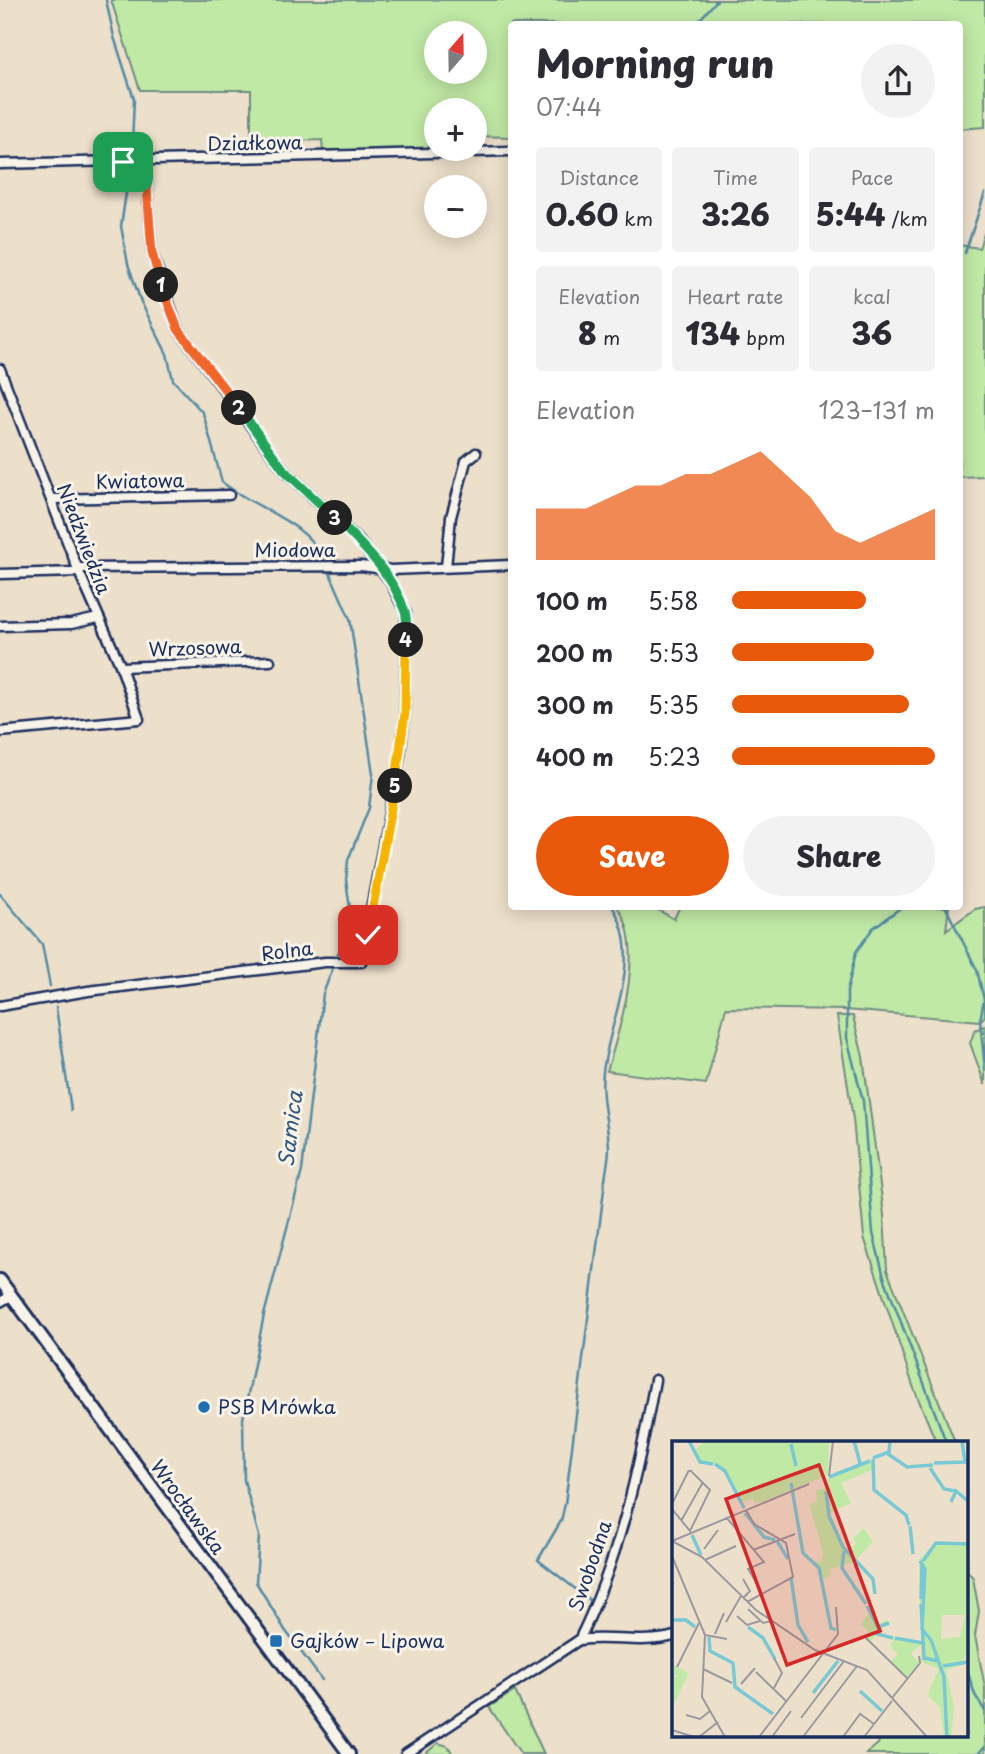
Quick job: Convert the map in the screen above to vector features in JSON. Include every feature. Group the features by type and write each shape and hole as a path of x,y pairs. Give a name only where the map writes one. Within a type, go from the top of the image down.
{"main road":[{"name":"Wrocławska","path":"0,1280 349,1754"}],"street":[{"name":"Działkowa","path":"0,164 508,151"},
{"name":"Rolna","path":"0,1006 88,991 361,962 387,832 405,713 406,613 379,566 359,541 284,470 178,329 152,253 145,162"},
{"name":"Niedźwiedzia","path":"0,369 78,570 121,667 139,719 0,732"},
{"path":"446,567 451,517 466,461 476,453"},
{"name":"Kwiatowa","path":"51,499 229,495"},
{"name":"Miodowa","path":"0,574 78,570 379,566 391,570 508,565"},
{"path":"0,626 71,624 98,618"},
{"name":"Wrzosowa","path":"121,667 270,661"},
{"path":"0,1302 11,1296"},
{"name":"Swobodna","path":"406,1754 579,1640 592,1615 633,1489 654,1380"},
{"path":"579,1640 599,1637 631,1641 672,1636"}],"green space":[{"path":"111,0 985,0 985,127 963,129 963,21 508,21 508,137 487,136 487,98 424,98 424,150 323,152 322,140 251,142 251,90 140,90"},
{"path":"985,231 985,476 963,477 963,246 979,248"},
{"path":"985,907 985,1016 980,1021 845,1010 726,1008 706,1084 607,1071 624,1010 630,964 626,923 619,910 658,910 674,919 678,910 949,910 946,930 975,909"},
{"path":"837,1016 853,1016 863,1057 884,1215 887,1270 955,1441 936,1441 913,1386 864,1237 853,1119"},
{"path":"984,1026 985,1085 970,1043 975,1030"},
{"path":"968,1571 973,1578 979,1611 975,1636 985,1687 985,1754 866,1754 878,1744 881,1736 968,1736"},
{"path":"515,1691 544,1754 521,1754 489,1707"},
{"path":"438,1743 448,1746 453,1754 425,1754"}],"waterway":[{"name":"Samica","path":"106,0 114,37 134,99 132,145"},
{"path":"699,21 717,0"},
{"name":"Samica","path":"130,167 121,226 128,264 141,302 167,354 173,380 203,413 222,482 292,525 316,546 324,560"},
{"path":"965,253 985,193"},
{"name":"Samica","path":"329,571 350,619 373,774 369,808 348,860 346,880 353,930 335,958"},
{"path":"0,894 42,944 50,986"},
{"path":"591,1601 538,1560 561,1521 565,1504 608,1157 603,1072 625,967 625,946 621,926 614,910"},
{"path":"898,910 873,928 856,952 847,991 847,1038 863,1101 873,1233 884,1277 946,1441"},
{"path":"947,910 977,970 984,1000 980,1020 985,1069"},
{"name":"Samica","path":"322,1680 285,1630 256,1582 259,1536 244,1480 243,1419 264,1315 302,1171 323,994 334,965"},
{"path":"56,1007 71,1110"},
{"path":"968,1673 975,1695 985,1711"},
{"path":"978,1754 985,1746"}],"place":[{"name":"PSB Mrówka","path":"204,1407"},
{"name":"Gajków – Lipowa","path":"276,1641"}],"route":[{"path":"123,162 145,162 146,208 152,253 178,329 284,470 359,541 390,581 406,613 405,713 368,935"}]}
